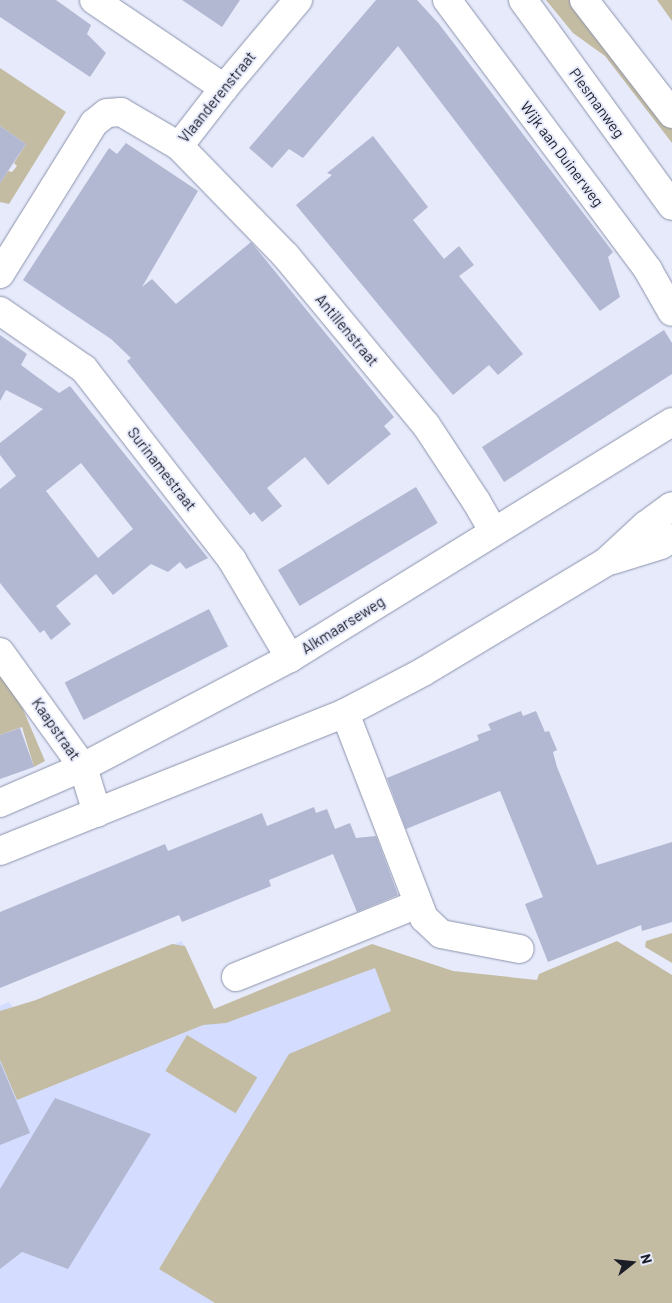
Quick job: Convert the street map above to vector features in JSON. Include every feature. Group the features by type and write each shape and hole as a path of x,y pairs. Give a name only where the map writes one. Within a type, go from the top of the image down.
{"street":[{"path":"94,0 125,8 224,88"},
{"name":"Vlaanderenstraat","path":"0,274 94,123 107,113 121,112 179,146 224,88 298,0"},
{"name":"Wijk aan Duinerweg","path":"446,0 648,270 672,312"},
{"name":"Plesmanweg","path":"523,0 672,206"},
{"path":"584,0 672,114"},
{"name":"Antillenstraat","path":"179,146 286,256 426,424 476,501 493,531"},
{"name":"Surinamestraat","path":"0,311 84,370 232,560 290,658"},
{"name":"Alkmaarseweg","path":"0,803 82,767 290,658 672,422"},
{"path":"0,851 345,713 423,672 606,562 646,524 672,506"},
{"path":"606,562 661,545 672,538"},
{"name":"Kaapstraat","path":"0,652 82,767 97,813"},
{"path":"345,713 424,918 441,934 520,949"},
{"path":"236,977 418,904"}],"shaded area":[{"path":"546,0 571,0 616,53 672,129 672,143 605,56 573,33"},
{"path":"657,0 672,0 672,21"},
{"path":"0,68 66,112 9,204 0,202 0,183 8,171 12,172 17,166 14,163 26,144 0,126"},
{"path":"0,673 22,707 45,761 34,767 22,727 0,735"},
{"path":"672,933 672,963 645,947 646,941"},
{"path":"182,941 212,1015 375,949 672,1303 0,1303 0,1006 9,1002 14,1009"},
{"path":"617,941 672,975 672,1303 215,1303 159,1269 289,1054 391,1011 375,968 226,1023 203,1025 17,1100 0,1060 0,1011 36,1000 172,944 185,946 214,1009 372,944 453,971 537,980 539,974"},
{"path":"187,1035 257,1077 236,1113 165,1071"}],"building":[{"path":"0,0 56,0 91,25 87,34 106,53 90,77 0,17"},
{"path":"182,0 240,0 222,27"},
{"path":"376,0 417,0 439,24 613,252 608,257 620,297 600,311 398,46 303,158 289,149 272,168 249,148"},
{"path":"0,126 26,144 0,183"},
{"path":"373,136 428,207 413,220 444,259 459,246 474,265 459,276 523,354 498,375 489,365 453,395 296,205 332,175 327,173"},
{"path":"126,143 198,191 142,287 152,279 176,304 251,242 394,417 384,426 391,434 328,485 305,457 267,488 282,506 262,522 254,512 250,515 127,361 131,358 111,339 23,280 109,148 117,154"},
{"path":"664,330 672,343 672,374 504,482 482,447"},
{"path":"0,335 27,354 21,365 59,393 70,386 208,558 186,569 180,562 168,572 151,564 113,595 96,574 56,606 71,624 51,640 44,630 40,633 0,583 0,489 16,476 0,455 0,443 43,409 6,390 0,401","holes":["81,463 133,529 98,558 46,491"]},
{"path":"416,487 438,523 300,606 278,570"},
{"path":"209,609 228,646 84,720 65,683"},
{"path":"521,711 523,716 536,711 545,732 549,731 557,750 553,752 557,767 597,865 672,842 672,922 642,931 641,925 548,962 525,904 543,897 500,791 406,829 387,778 479,740 477,735 491,730 488,724"},
{"path":"20,728 34,767 0,779 0,735"},
{"path":"314,807 316,813 327,809 335,829 350,823 356,838 376,836 398,895 357,912 333,854 269,880 271,886 182,922 179,915 0,988 0,912 165,844 168,851 262,813 267,826"},
{"path":"0,1062 30,1133 0,1145"},
{"path":"55,1098 151,1134 68,1269 22,1252 0,1269 0,1189"}]}
